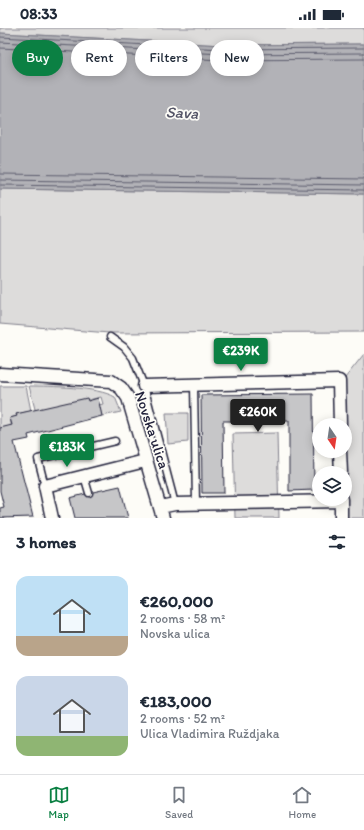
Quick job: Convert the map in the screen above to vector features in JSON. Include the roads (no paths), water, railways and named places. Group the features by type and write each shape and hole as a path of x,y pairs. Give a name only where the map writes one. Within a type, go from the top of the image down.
{"street":[{"name":"Novska ulica","path":"0,374 111,381 121,388 128,398 161,513 175,504 312,501"},
{"name":"Novska ulica","path":"144,386 339,381 340,418"},
{"path":"52,518 45,486 145,461"},
{"name":"Novska ulica","path":"341,506 341,518"}],"lane":[{"path":"110,337 124,347 133,358 144,386 175,504"},
{"name":"Novska ulica","path":"194,385 196,504"},
{"path":"45,486 38,459 115,441"},
{"path":"84,476 89,493"}],"water":[{"name":"Sava","path":"0,33 135,40 135,76 202,76 202,44 210,44 210,76 264,76 264,45 364,44 364,194 0,189"}]}
